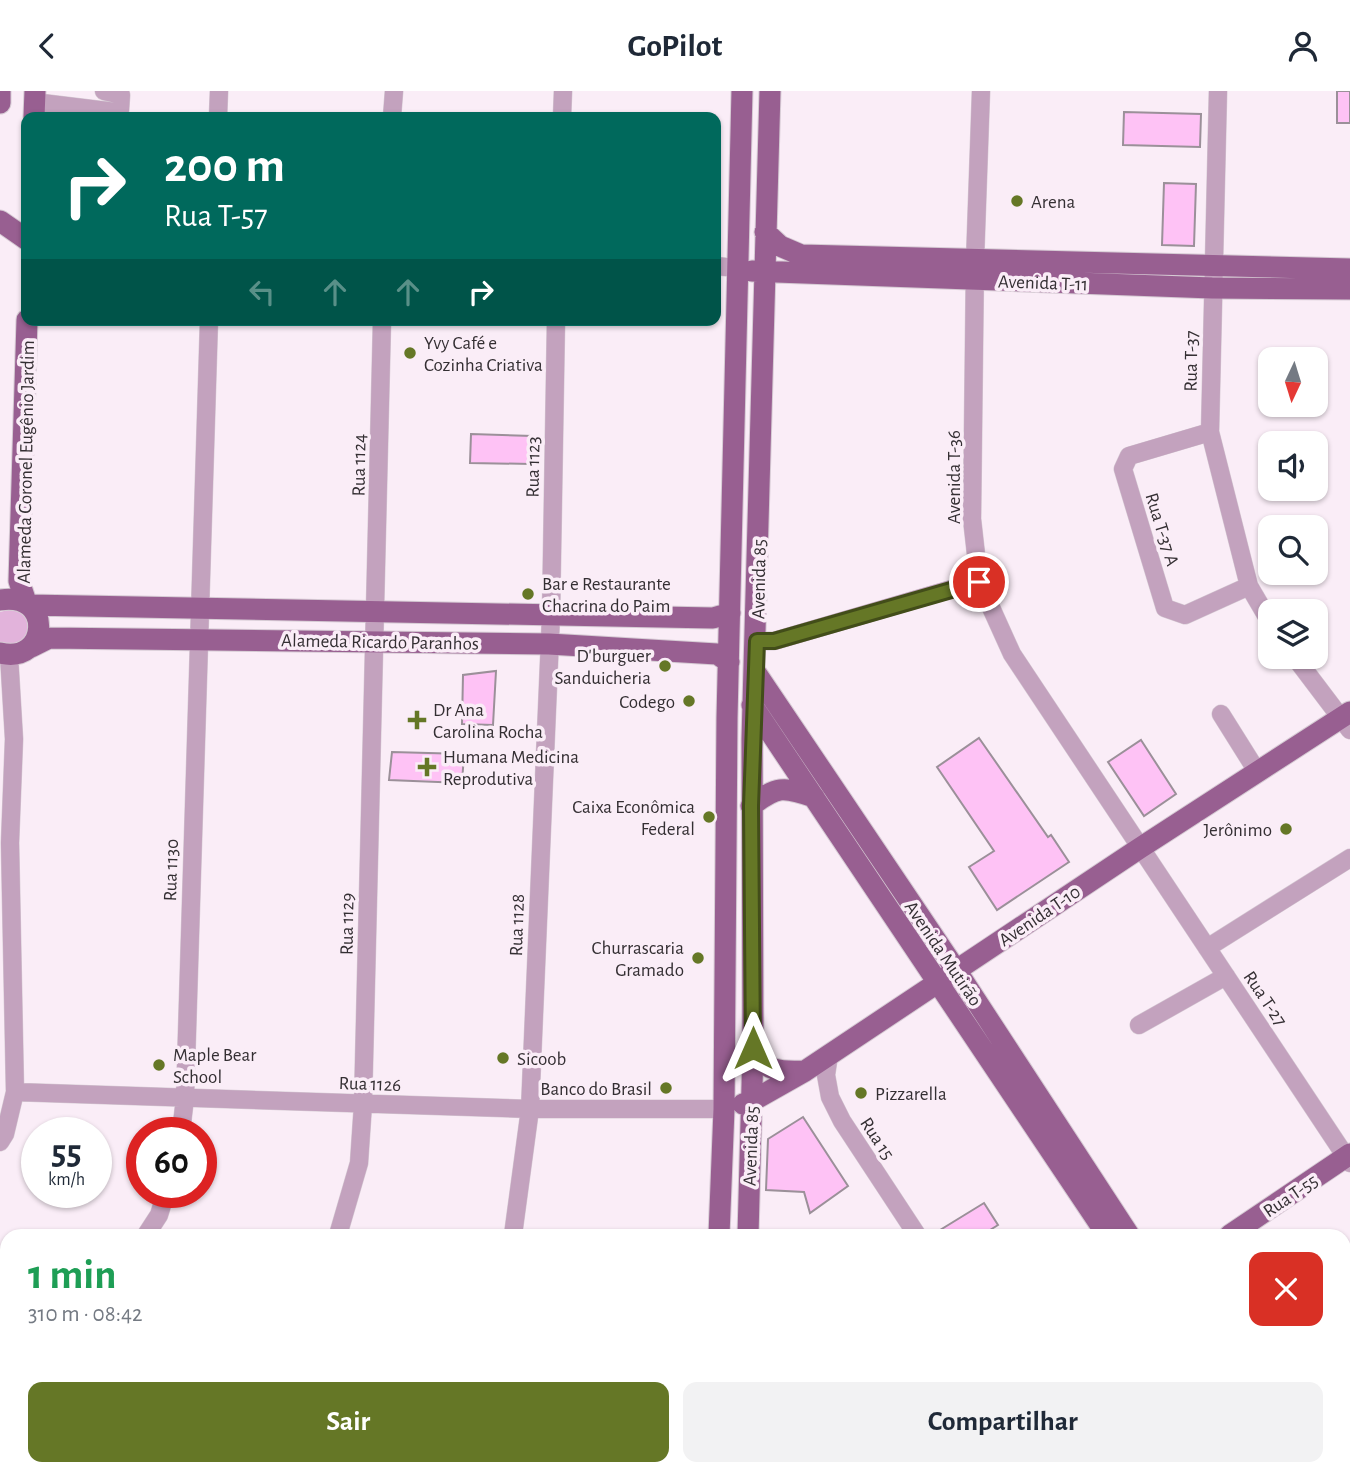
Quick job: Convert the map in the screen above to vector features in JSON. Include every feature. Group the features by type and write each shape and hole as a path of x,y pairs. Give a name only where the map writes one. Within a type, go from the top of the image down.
{"main road":[{"path":"0,91 0,103"},
{"name":"Avenida 85","path":"718,1229 724,1109 736,330 726,267 742,91"},
{"name":"Avenida 85","path":"748,1229 753,1048 751,806 771,91"},
{"path":"0,221 21,236"},
{"path":"726,267 765,232"},
{"name":"Avenida T-11","path":"765,232 780,246 801,255 1212,288 1350,289"},
{"name":"Avenida T-11","path":"726,267 765,272 1213,265 1350,269"},
{"name":"Alameda Coronel Eugênio Jardim","path":"27,326 19,581 27,604 39,621 36,639 31,647"},
{"path":"736,330 751,348 744,692 754,708"},
{"name":"Alameda Ricardo Paranhos","path":"0,600 14,598 27,604 713,618 730,613"},
{"name":"Alameda Ricardo Paranhos","path":"4,654 17,655 49,639 198,639 549,644 717,654 729,662"},
{"name":"Avenida Mutirão","path":"755,673 956,970 1125,1229"},
{"name":"Avenida Mutirão","path":"754,708 1103,1229"},
{"name":"Avenida T-10","path":"724,1109 752,1101 805,1071 956,970 1143,853 1258,773 1347,722"},
{"path":"751,806 765,795 788,788 814,797"},
{"path":"753,1048 758,1059 772,1069 781,1072 805,1071"},
{"name":"Rua T-55","path":"1239,1229 1349,1158"}],"street":[{"path":"34,103 75,99 116,112 120,110 121,95 104,91"},
{"path":"218,112 219,91"},
{"path":"392,112 394,91"},
{"path":"562,112 563,91"},
{"name":"Avenida T-36","path":"981,91 975,270 972,519 979,582 1012,654 1143,853"},
{"name":"Rua T-37","path":"1218,91 1210,432 1249,586 1258,601"},
{"name":"Rua 1130","path":"183,1117 209,326"},
{"name":"Rua 1124","path":"375,610 382,326"},
{"name":"Rua 1123","path":"551,615 556,326"},
{"name":"Rua T-37 A","path":"1210,432 1129,456 1123,469 1165,608 1185,615 1249,586"},
{"path":"757,641 774,641 979,582"},
{"name":"Rua 1129","path":"340,1229 359,1163 363,1104 375,610"},
{"name":"Rua 1128","path":"514,1229 530,1109 551,615"},
{"path":"0,1142 5,1134 15,1092 5,845 7,742 4,654"},
{"path":"1304,669 1347,722"},
{"path":"1221,714 1258,773"},
{"name":"Rua T-27","path":"1143,853 1349,1158"},
{"path":"1207,948 1350,858"},
{"path":"1139,1025 1226,976"},
{"name":"Rua 15","path":"829,1055 826,1075 830,1097 842,1121 913,1229"},
{"name":"Rua 1126","path":"15,1092 530,1109 724,1109"},
{"path":"150,1229 161,1208"}],"shaded area":[{"path":"16,608 30,620 25,643 0,644 0,612"}],"building":[{"path":"1337,91 1350,91 1350,123 1337,123"},
{"path":"1124,112 1201,114 1200,147 1123,145"},
{"path":"1164,183 1196,184 1194,246 1162,245"},
{"path":"471,434 532,436 531,464 470,463"},
{"path":"496,671 493,725 462,724 463,675"},
{"path":"979,738 1048,837 1051,835 1069,862 997,910 969,867 994,851 937,767"},
{"path":"1141,740 1176,794 1144,816 1108,762"},
{"name":"Humana Medicina Reprodutiva","path":"392,752 464,754 462,783 389,780"},
{"path":"803,1117 848,1186 810,1213 804,1192 766,1190 768,1139"},
{"path":"984,1203 998,1225 992,1229 942,1229"}],"place":[{"name":"Arena","path":"1017,201"},
{"name":"Yvy Café e Cozinha Criativa","path":"410,353"},
{"name":"Bar e Restaurante Chacrina do Paim","path":"528,594"},
{"name":"D'burguer Sanduicheria","path":"665,666"},
{"name":"Codego","path":"689,701"},
{"name":"Dr Ana Carolina Rocha","path":"417,720"},
{"name":"Humana Medicina Reprodutiva","path":"427,767"},
{"name":"Caixa Econômica Federal","path":"709,817"},
{"name":"Jerônimo","path":"1286,829"},
{"name":"Churrascaria Gramado","path":"698,958"},
{"name":"Sicoob","path":"503,1058"},
{"name":"Maple Bear School","path":"159,1065"},
{"name":"Banco do Brasil","path":"666,1088"},
{"name":"Pizzarella","path":"861,1093"}],"route":[{"path":"753,1048 751,806 757,641 774,641 979,582"}]}
